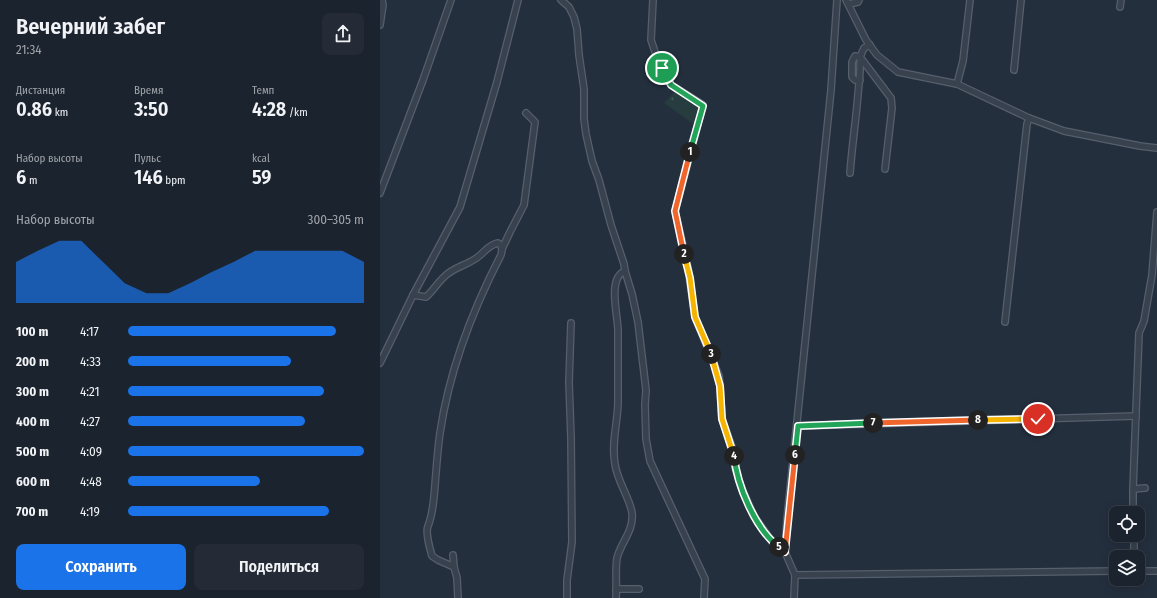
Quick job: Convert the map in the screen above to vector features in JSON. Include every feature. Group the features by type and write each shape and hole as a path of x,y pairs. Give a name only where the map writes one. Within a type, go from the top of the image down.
{"street":[{"path":"380,25 382,0 386,0"},
{"path":"380,193 423,80 451,0"},
{"path":"380,362 413,295 460,207 497,82 518,0"},
{"path":"562,0 569,7 574,17 577,29 584,89 584,119 592,161 599,180 634,301 644,370 648,452 650,461 705,579 704,598"},
{"path":"569,7 570,0"},
{"path":"653,0 651,40 658,61 671,85 703,106 675,211 689,273 695,317 718,376 722,419 733,450 735,467 741,487 757,521 773,543 785,552"},
{"path":"794,598 795,575 785,552 831,90 837,0"},
{"path":"859,0 858,2 847,2 877,55 898,72 957,84 1029,118 1064,131 1157,148"},
{"path":"957,84 963,61 970,0"},
{"path":"1014,70 1021,0"},
{"path":"1120,7 1121,0"},
{"path":"850,173 860,80 860,57 864,48 870,45"},
{"path":"860,57 891,98 892,108 885,169"},
{"path":"454,567 432,556 428,539 428,526 432,516 440,432 460,352 478,304 507,237 524,205 532,155 535,122 526,113"},
{"path":"1005,322 1027,124 1029,118"},
{"path":"1133,506 1139,333 1144,321 1152,275 1157,212"},
{"path":"413,295 426,297 446,274 455,268 475,260 484,253 489,246 496,244 507,237"},
{"path":"496,244 501,245 502,250"},
{"path":"616,598 617,559 632,528 632,512 616,473 614,463 618,401 618,327 614,286 617,278 625,271"},
{"path":"567,598 567,580 572,542 572,445 569,382 571,323"},
{"path":"798,426 1136,416"},
{"path":"1133,489 1144,488"},
{"path":"453,554 457,578 458,598"},
{"path":"795,575 1109,571"},
{"path":"1145,571 1157,571"},
{"path":"616,589 639,589"}],"path":[{"path":"673,100 672,99 677,94"}],"green space":[{"path":"677,89 702,106 696,126 664,103"}],"route":[{"path":"662,68 671,85 703,106 675,211 690,278 695,317 718,376 722,419 733,450 737,475 754,516 773,543 785,552 798,426 1038,419"}]}
